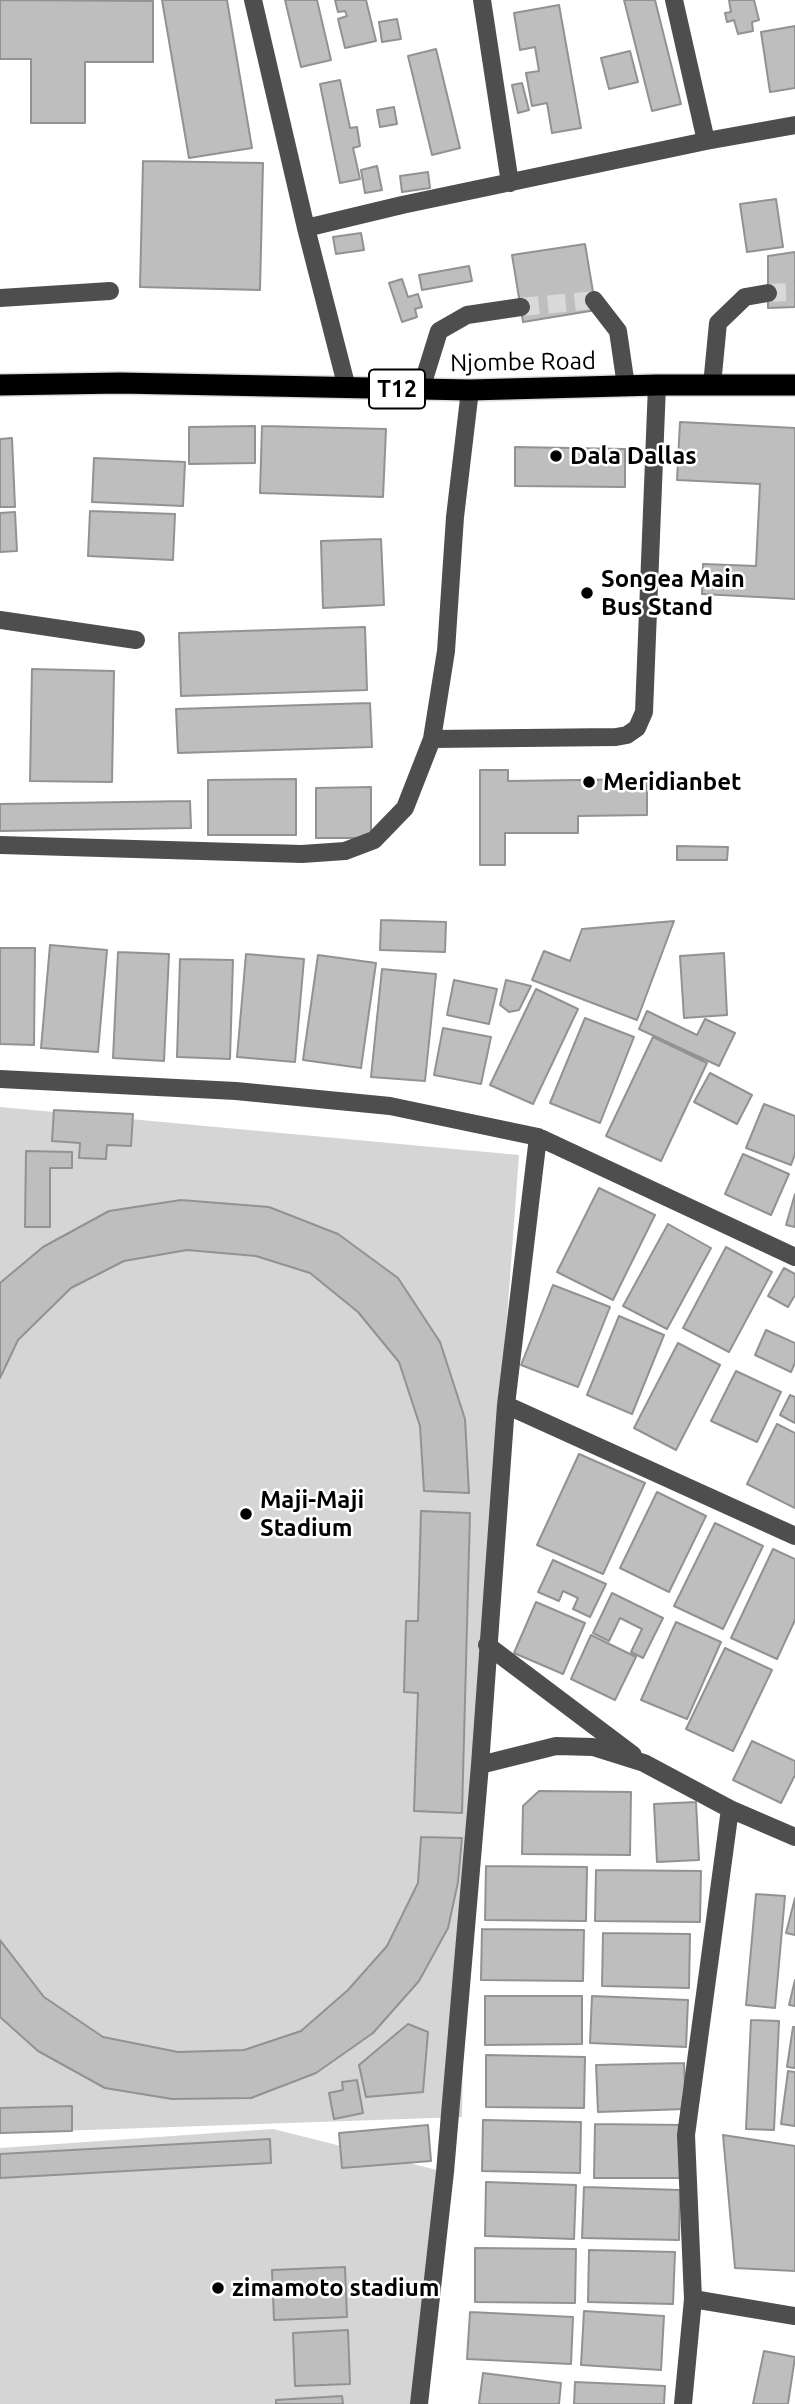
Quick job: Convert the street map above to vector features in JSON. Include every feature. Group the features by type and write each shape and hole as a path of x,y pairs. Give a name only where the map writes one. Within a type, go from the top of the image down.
{"highway":[{"name":"Njombe Road","path":"0,385 120,383 470,390 657,385 795,385"}],"street":[{"path":"253,0 306,228 347,388"},
{"path":"482,0 510,183"},
{"path":"674,0 706,141"},
{"path":"306,228 402,205 795,125"},
{"path":"0,298 110,291"},
{"path":"712,385 718,323 745,297 768,293"},
{"path":"594,300 618,331 626,386"},
{"path":"421,389 439,331 467,315 521,307"},
{"path":"432,739 616,737 627,735 637,728 644,712 657,385"},
{"path":"0,845 302,854 345,851 374,840 405,808 432,739 446,651 455,517 470,390"},
{"path":"0,620 136,640"},
{"path":"0,1079 236,1091 390,1106 538,1137 795,1257"},
{"path":"419,2404 445,2172 480,1766 506,1405 538,1137"},
{"path":"506,1405 795,1536"},
{"path":"487,1645 645,1763 730,1809 795,1838"},
{"path":"480,1766 556,1746 593,1747 645,1763"},
{"path":"683,2404 693,2299 686,2135 730,1809"},
{"path":"693,2299 795,2315"}],"shaded area":[{"name":"Maji-Maji Stadium","path":"0,1107 519,1155 466,1873 462,2117 0,2133"},
{"name":"zimamoto stadium","path":"273,2129 445,2172 427,2404 0,2404 0,2148"}],"building":[{"path":"0,0 153,1 153,62 85,62 85,123 31,123 31,59 0,59"},
{"path":"162,0 227,0 252,148 189,158"},
{"path":"285,0 317,0 331,60 301,67"},
{"path":"335,0 366,0 376,41 345,48 338,19 347,16 345,11 338,12"},
{"path":"624,0 655,0 681,104 652,111"},
{"path":"729,0 754,0 759,20 752,22 753,31 738,34 734,20 727,22 725,13 731,12"},
{"path":"559,5 581,128 552,133 547,103 532,106 526,73 539,71 535,47 520,50 514,13"},
{"path":"397,19 401,39 382,42 379,22"},
{"path":"795,26 795,88 770,92 761,32"},
{"path":"436,49 460,148 432,155 408,56"},
{"path":"630,51 638,82 609,89 601,58"},
{"path":"340,80 350,128 357,127 360,146 353,148 360,179 340,183 320,84"},
{"path":"522,83 529,110 518,113 512,85"},
{"path":"394,107 397,124 380,127 377,110"},
{"path":"143,161 263,163 260,290 140,287"},
{"path":"377,166 382,190 365,193 361,170"},
{"path":"428,172 430,188 402,192 400,176"},
{"path":"776,199 783,247 747,252 740,204"},
{"path":"361,233 364,250 336,254 333,237"},
{"path":"585,244 596,310 523,322 512,255"},
{"path":"795,252 795,307 768,308 768,256"},
{"path":"469,266 472,281 422,290 419,275"},
{"path":"402,279 408,297 418,294 422,307 415,309 417,317 402,322 389,283"},
{"path":"680,422 795,428 795,599 702,594 703,564 756,566 760,484 677,480"},
{"path":"255,426 255,463 189,464 189,427"},
{"path":"262,426 386,429 383,497 260,493"},
{"path":"12,438 15,507 0,507 0,439"},
{"path":"515,447 625,449 625,487 515,486"},
{"path":"94,458 185,462 183,506 92,502"},
{"path":"90,511 175,514 173,560 88,556"},
{"path":"15,512 17,551 0,552 0,513"},
{"path":"381,539 384,605 323,608 321,541"},
{"path":"365,627 367,690 181,696 179,633"},
{"path":"32,669 114,671 112,782 30,781"},
{"path":"370,703 372,747 178,753 176,709"},
{"path":"480,770 508,770 508,781 647,779 647,815 578,816 578,833 505,833 505,865 480,865"},
{"path":"296,779 296,835 208,835 208,780"},
{"path":"371,787 371,838 316,838 316,788"},
{"path":"190,801 191,828 0,831 0,804"},
{"path":"677,846 728,847 727,860 677,860"},
{"path":"381,920 446,922 445,952 380,950"},
{"path":"674,921 637,1020 532,980 544,951 570,961 582,929"},
{"path":"50,945 107,950 98,1052 41,1048"},
{"path":"0,948 35,948 34,1045 0,1044"},
{"path":"118,952 169,954 164,1061 113,1058"},
{"path":"724,953 727,1015 684,1018 680,956"},
{"path":"246,954 304,959 295,1062 237,1057"},
{"path":"318,955 376,963 361,1068 303,1060"},
{"path":"180,959 233,960 230,1059 177,1057"},
{"path":"382,969 436,974 425,1081 371,1077"},
{"path":"454,980 497,989 489,1024 447,1015"},
{"path":"506,980 531,986 519,1010 509,1012 500,1005"},
{"path":"536,989 578,1009 533,1104 490,1085"},
{"path":"647,1011 697,1035 705,1019 735,1033 719,1066 639,1029"},
{"path":"585,1018 634,1037 600,1123 550,1103"},
{"path":"443,1028 491,1037 481,1084 434,1075"},
{"path":"653,1037 707,1063 661,1161 606,1136"},
{"path":"710,1073 752,1095 737,1124 694,1102"},
{"path":"764,1104 795,1116 795,1154 791,1165 746,1148"},
{"path":"54,1110 133,1114 131,1146 107,1145 106,1159 79,1158 80,1143 52,1141"},
{"path":"26,1151 72,1152 72,1168 50,1168 50,1227 25,1227"},
{"path":"743,1154 789,1174 771,1215 725,1194"},
{"path":"599,1188 655,1215 613,1300 557,1272"},
{"path":"795,1194 795,1227 786,1225"},
{"path":"181,1200 269,1207 338,1234 398,1278 440,1342 465,1419 469,1493 424,1491 420,1426 399,1362 358,1312 310,1273 256,1256 187,1250 124,1261 71,1288 18,1340 0,1378 0,1283 43,1247 109,1211"},
{"path":"668,1224 711,1248 667,1329 623,1306"},
{"path":"726,1247 772,1272 729,1352 683,1328"},
{"path":"784,1268 795,1274 795,1295 788,1307 768,1296"},
{"path":"553,1285 610,1307 578,1387 521,1365"},
{"path":"619,1316 664,1335 632,1414 587,1395"},
{"path":"766,1330 795,1343 795,1363 791,1372 755,1355"},
{"path":"678,1343 720,1365 676,1450 634,1428"},
{"path":"736,1371 781,1392 757,1442 711,1421"},
{"path":"790,1395 795,1397 795,1423 780,1415"},
{"path":"777,1424 795,1433 795,1508 747,1484"},
{"path":"579,1454 645,1483 603,1574 537,1545"},
{"path":"657,1492 706,1516 669,1592 620,1568"},
{"path":"421,1511 470,1513 462,1813 414,1811 418,1693 404,1692 406,1621 418,1621"},
{"path":"715,1523 763,1546 723,1629 674,1606"},
{"path":"773,1549 795,1559 795,1620 777,1659 731,1638"},
{"path":"553,1560 606,1584 590,1617 573,1609 578,1598 563,1591 559,1601 538,1592"},
{"path":"612,1593 663,1618 643,1658 631,1652 642,1629 620,1618 609,1641 593,1633"},
{"path":"536,1602 585,1623 563,1674 514,1653"},
{"path":"676,1622 721,1642 687,1719 641,1700"},
{"path":"591,1635 636,1657 615,1700 571,1679"},
{"path":"725,1648 772,1670 733,1751 686,1729"},
{"path":"752,1741 795,1761 795,1775 781,1803 733,1780"},
{"path":"539,1791 631,1792 630,1855 522,1854 523,1806"},
{"path":"696,1802 699,1860 657,1862 654,1804"},
{"path":"421,1837 462,1838 458,1882 448,1928 419,1981 373,2033 316,2073 251,2098 172,2099 105,2088 38,2051 0,2017 0,1940 44,1997 103,2037 178,2052 244,2050 301,2031 348,1990 387,1946 418,1883"},
{"path":"486,1866 587,1867 586,1921 485,1920"},
{"path":"596,1870 701,1871 700,1922 595,1921"},
{"path":"756,1894 785,1896 775,2008 746,2005"},
{"path":"795,1898 795,1935 786,1933"},
{"path":"482,1929 584,1930 583,1981 481,1980"},
{"path":"603,1933 690,1934 689,1988 602,1986"},
{"path":"795,1980 795,2006 789,2005"},
{"path":"485,1996 582,1996 582,2044 485,2045"},
{"path":"592,1996 688,2000 686,2047 590,2043"},
{"path":"751,2020 779,2021 774,2130 746,2129"},
{"path":"408,2024 428,2032 423,2092 366,2097 359,2065"},
{"path":"795,2027 795,2068 787,2067"},
{"path":"486,2055 585,2057 584,2108 486,2107"},
{"path":"684,2063 686,2109 598,2112 596,2065"},
{"path":"788,2071 795,2072 795,2126 781,2124"},
{"path":"357,2080 363,2113 334,2119 329,2093 343,2090 342,2082"},
{"path":"72,2106 72,2131 0,2133 0,2108"},
{"path":"483,2120 581,2122 580,2173 482,2171"},
{"path":"595,2124 682,2125 682,2178 594,2178"},
{"path":"428,2125 431,2161 342,2168 339,2133"},
{"path":"723,2135 795,2146 795,2271 735,2268"},
{"path":"270,2139 271,2163 0,2178 0,2154"},
{"path":"486,2182 576,2185 574,2239 485,2236"},
{"path":"584,2187 680,2190 679,2240 582,2238"},
{"path":"475,2248 576,2249 575,2303 475,2302"},
{"path":"589,2250 675,2252 673,2304 588,2302"},
{"path":"345,2267 347,2317 274,2320 272,2270"},
{"path":"584,2311 664,2316 661,2370 581,2365"},
{"path":"470,2312 573,2317 571,2364 467,2359"},
{"path":"348,2330 350,2384 295,2386 293,2333"},
{"path":"764,2351 795,2357 788,2404 753,2404"},
{"path":"483,2373 561,2383 559,2404 479,2404"},
{"path":"575,2382 665,2386 664,2404 574,2404"},
{"path":"342,2396 343,2404 276,2404 276,2400"}],"tunnel":[{"path":"768,293 795,292"},
{"path":"521,307 594,300"}],"place":[{"name":"Dala Dallas","path":"556,456"},
{"name":"Songea Main Bus Stand","path":"587,593"},
{"name":"Meridianbet","path":"589,782"},
{"name":"Maji-Maji Stadium","path":"246,1514"},
{"name":"zimamoto stadium","path":"218,2288"}]}
